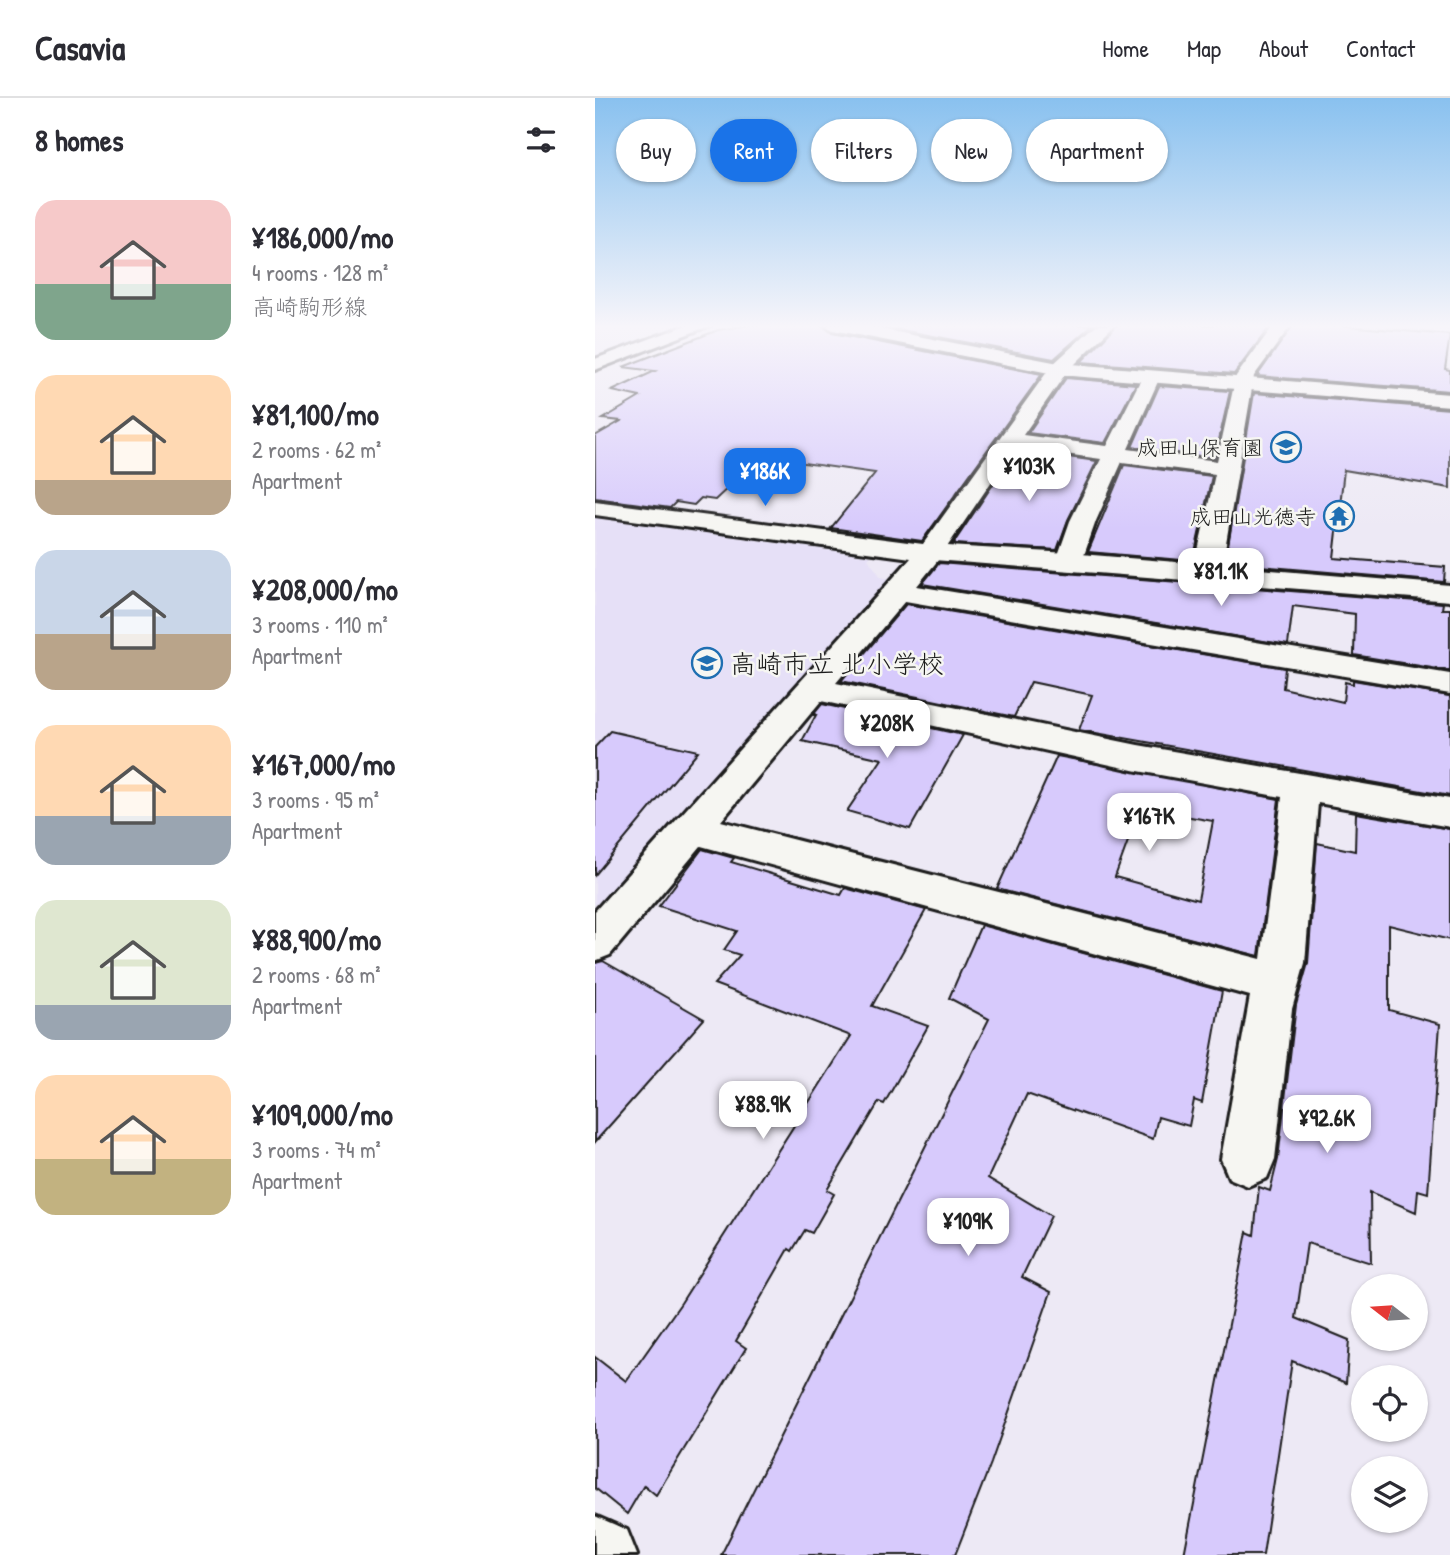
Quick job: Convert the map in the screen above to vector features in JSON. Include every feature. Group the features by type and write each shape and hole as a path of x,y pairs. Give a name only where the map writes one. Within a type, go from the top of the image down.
{"street":[{"path":"595,942 930,553 1042,393"},
{"path":"1069,561 1083,521 1144,393"},
{"path":"1207,573 1241,393"},
{"path":"1359,393 1450,400"},
{"path":"1009,440 1227,469"},
{"path":"595,508 930,553 1069,561 1450,593"},
{"path":"898,591 1450,684"},
{"path":"812,689 1138,758 1301,789 1450,813"},
{"path":"1248,1159 1269,1009 1283,962 1301,789"},
{"path":"693,829 1277,983"},
{"path":"595,1551 601,1555"}],"shaded area":[{"name":"高崎市立 北小学校","path":"595,518 871,556 868,559 881,577 890,579 885,590 614,898 595,904"}],"building":[{"path":"621,393 1028,393 922,541 831,528 875,473 761,457 715,500 701,498 694,505 676,502 670,508 595,498 595,436 621,421 603,419 640,397"},
{"path":"1056,393 1131,393 1105,443 1028,433"},
{"path":"1156,393 1230,393 1215,458 1132,447"},
{"name":"成田山光徳寺","path":"1254,393 1450,409 1450,488 1344,470 1334,558 1445,567 1444,582 1225,563"},
{"path":"1016,450 1097,461 1068,520 1057,550 953,544"},
{"path":"1124,465 1212,476 1193,561 1088,552"},
{"path":"939,563 1443,603 1442,609 1450,609 1450,671 1354,655 1355,614 1293,606 1288,645 922,584"},
{"path":"906,604 1285,668 1283,688 1343,702 1345,682 1353,684 1353,680 1450,696 1450,796 1079,730 1092,695 1031,682 1014,717 841,681"},
{"path":"822,704 963,735 910,829 847,811 882,759 802,741 816,715 813,715"},
{"path":"610,731 698,751 595,875 595,747"},
{"path":"1057,756 1279,799 1259,956 997,889","holes":["1140,808 1213,821 1198,900 1115,877"]},
{"path":"1356,813 1450,829 1450,940 1389,925 1389,1010 1440,1024 1428,1193 1418,1190 1416,1212 1370,1192 1371,1263 1307,1243 1296,1318 1349,1340 1346,1383 1292,1361 1263,1555 1184,1555 1247,1232 1254,1235 1259,1187 1270,1191 1278,1159 1296,1005 1308,963 1317,843 1355,851"},
{"path":"702,849 734,858 731,862 841,895 845,888 926,910 872,1006 928,1026 884,1104 879,1102 827,1190 834,1194 812,1233 805,1230 792,1251 789,1249 736,1341 746,1348 656,1495 644,1485 627,1514 595,1488 595,1357 626,1381 681,1303 851,1036 714,984 740,955 724,950 737,931 659,906"},
{"path":"981,925 1222,991 1202,1103 1194,1100 1189,1126 1158,1117 1153,1139 1027,1094 988,1178 1051,1216 1022,1277 1051,1292 991,1463 955,1555 721,1555 989,1019 949,998"},
{"path":"603,961 704,1019 595,1142 595,963"}],"place":[{"name":"成田山保育園","path":"1286,447"},
{"name":"成田山光徳寺","path":"1339,516"},
{"name":"高崎市立 北小学校","path":"707,663"}]}
